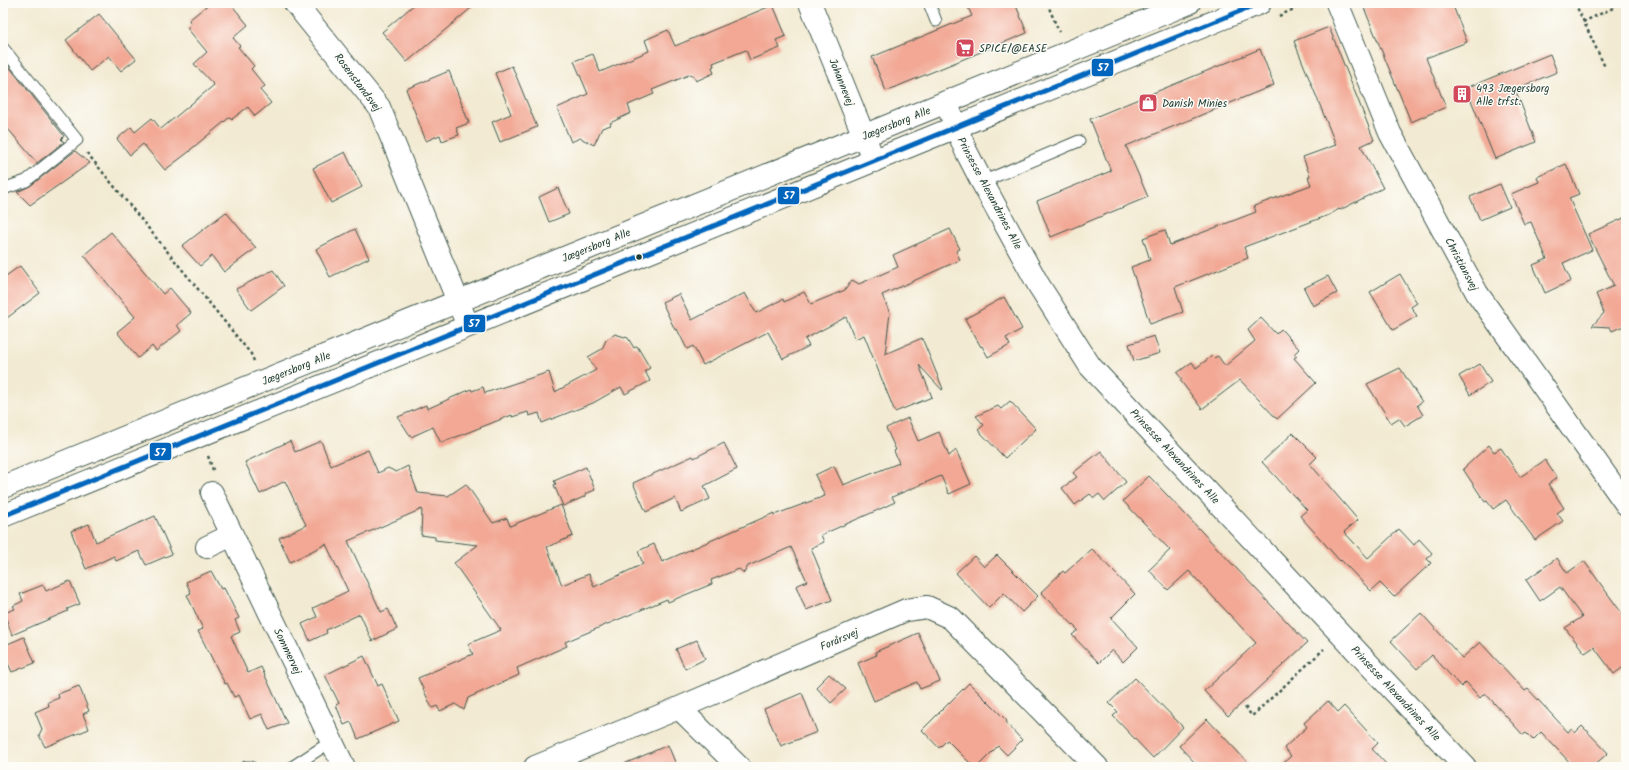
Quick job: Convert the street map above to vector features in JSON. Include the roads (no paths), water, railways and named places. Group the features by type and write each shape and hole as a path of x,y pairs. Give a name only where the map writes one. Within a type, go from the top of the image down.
{"street":[{"name":"Rosenstandsvej","path":"295,3 379,107 468,326"},
{"name":"Johannevej","path":"810,3 874,161"},
{"name":"Jægersborg Alle","path":"3,487 1189,3"},
{"path":"3,516 1260,3"},
{"name":"Christiansvej","path":"1337,3 1390,133 1477,293 1626,504"},
{"name":"Prinsesse Alexandrines Alle","path":"946,102 966,151 982,182 1038,284 1090,366 1464,767"},
{"name":"Sommervej","path":"212,493 344,767"},
{"path":"207,547 232,535"},
{"name":"Forårsvej","path":"535,767 679,708 906,610 927,607 951,618 1097,767"},
{"path":"679,708 739,767"}],"lane":[{"path":"929,3 936,21"},
{"path":"3,48 77,140 26,181 3,189"},
{"path":"982,182 1079,141"},
{"path":"292,767 332,741"}],"place":[{"name":"SPICE/@EASE","path":"965,48"},
{"name":"493 Jægersborg Alle trfst.","path":"1462,94"},
{"name":"Danish Minies","path":"1148,103"}]}
